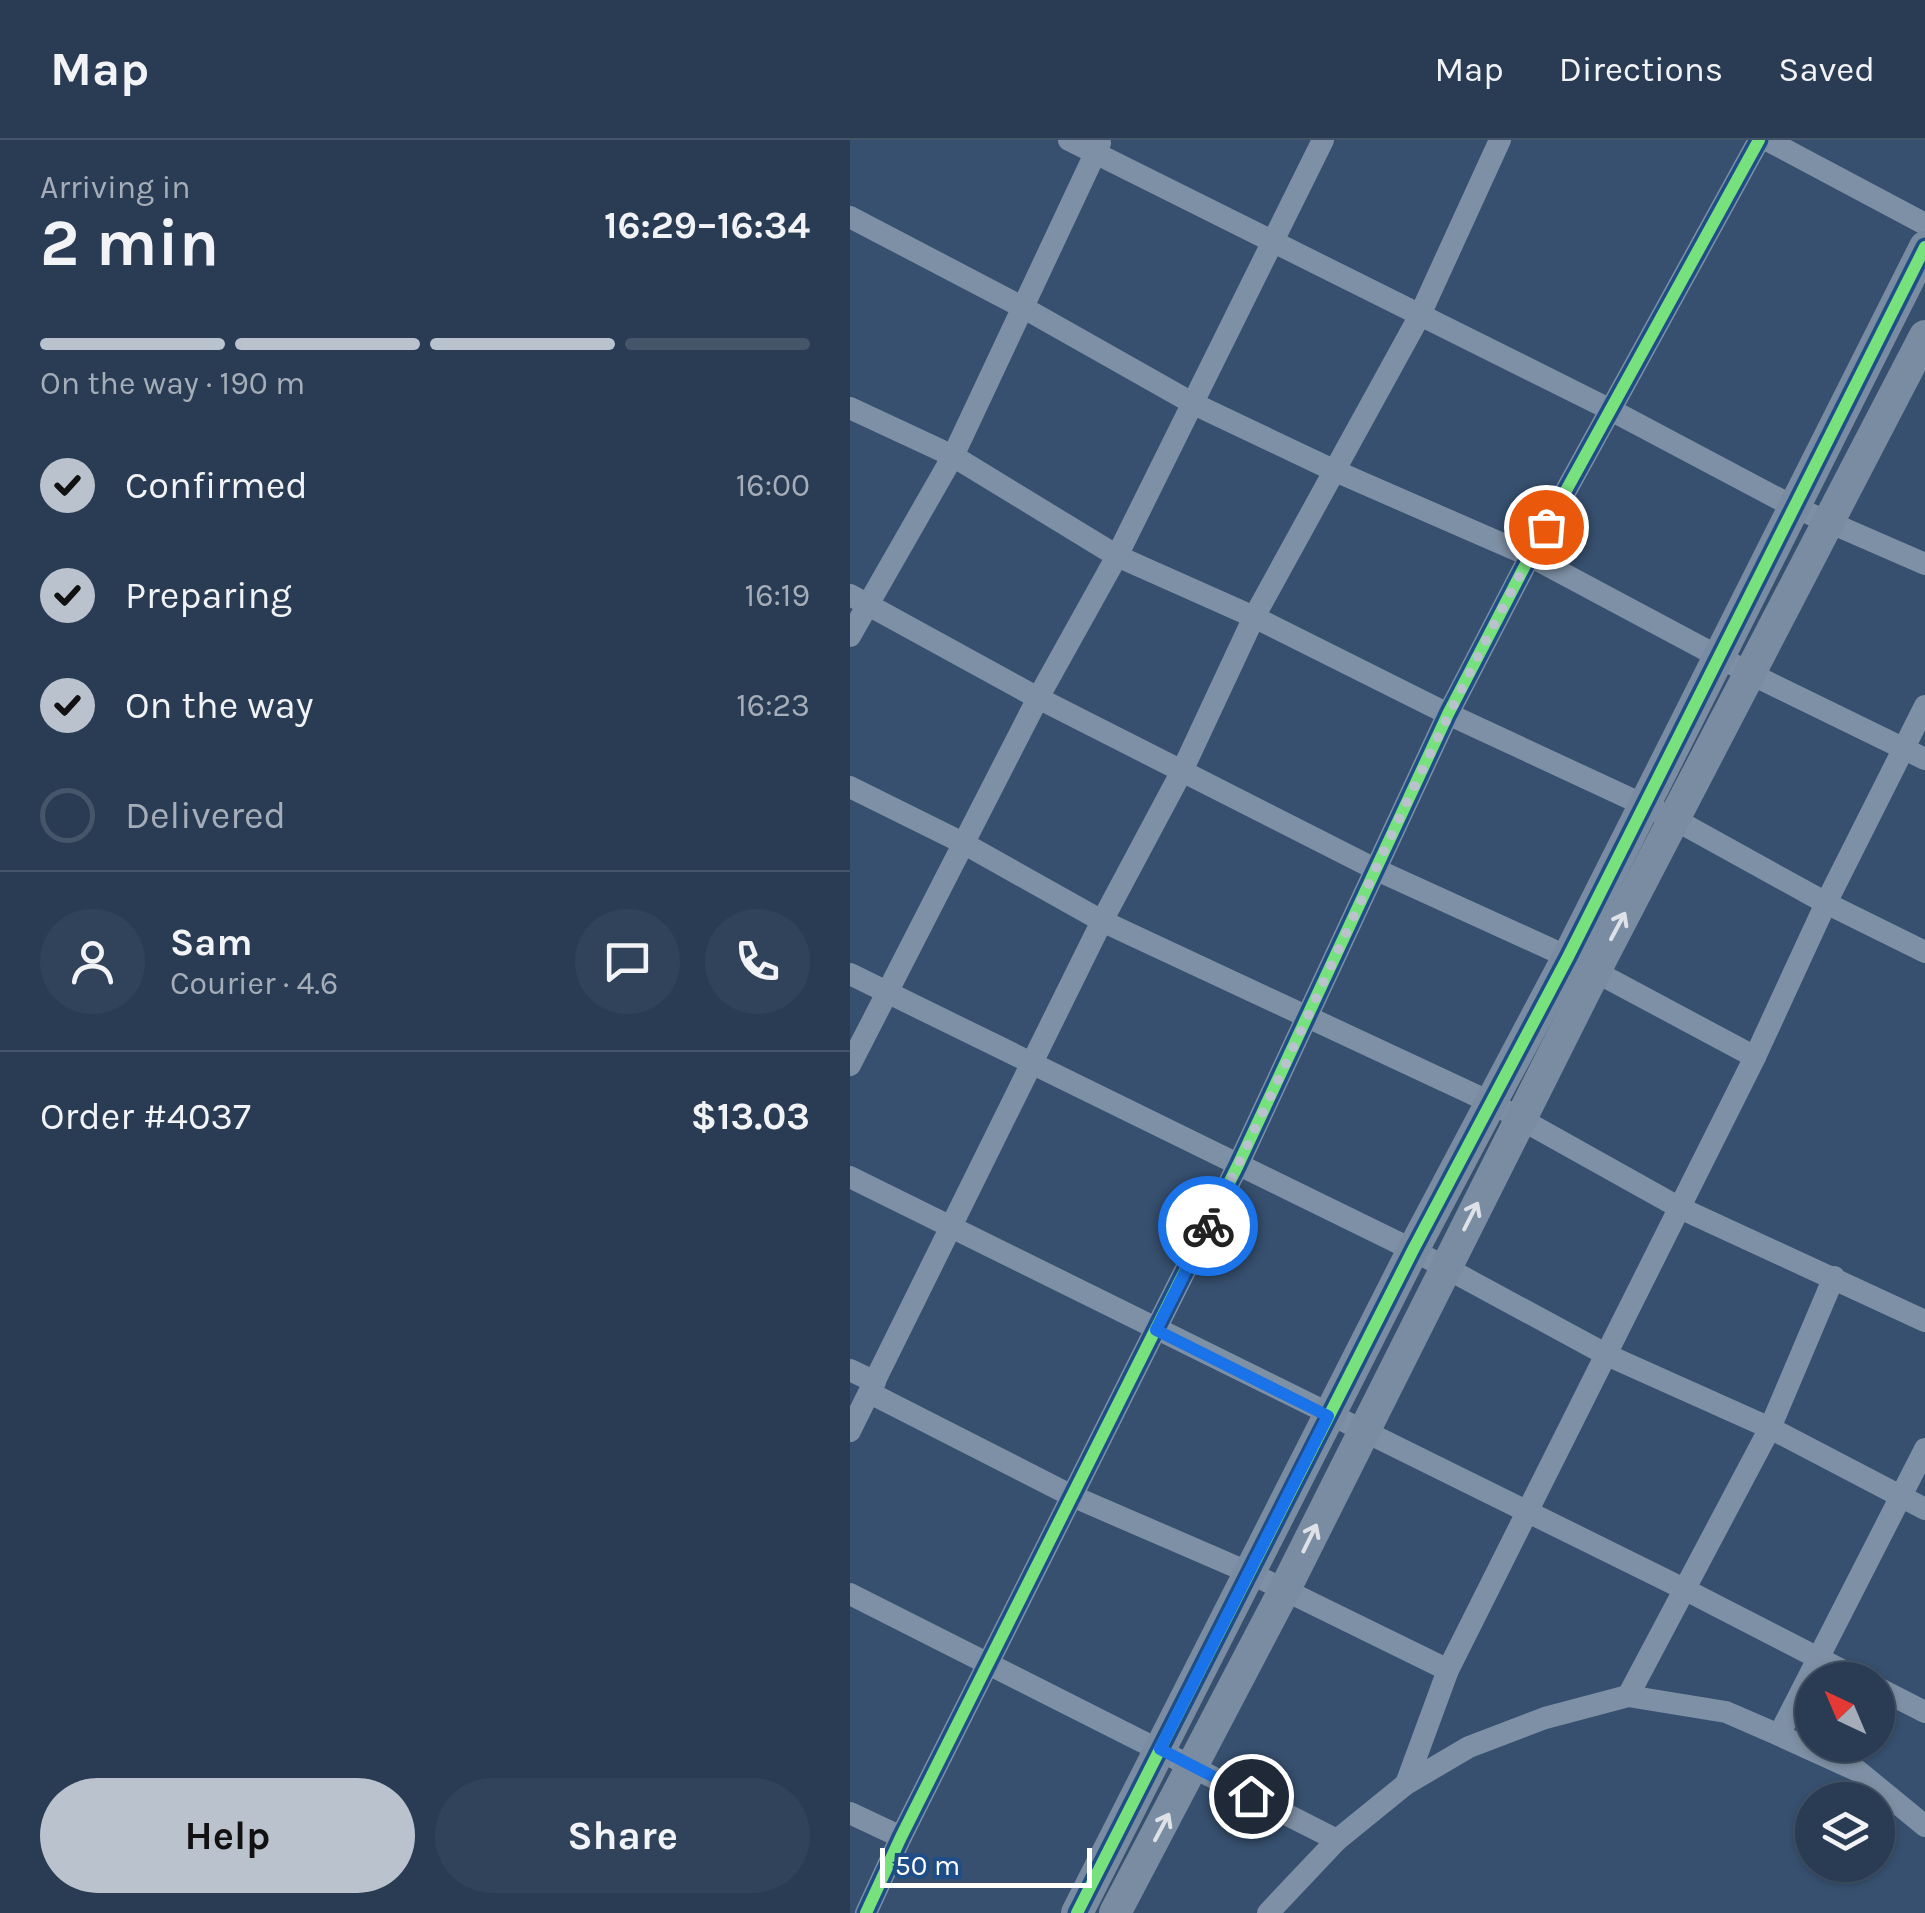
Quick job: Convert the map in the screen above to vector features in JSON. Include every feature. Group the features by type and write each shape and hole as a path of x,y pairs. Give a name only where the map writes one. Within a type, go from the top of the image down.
{"street":[{"path":"1069,140 1099,146 1272,244 1611,410 1794,507 1925,564"},
{"path":"850,1065 1038,698 1117,556 1323,140"},
{"path":"850,1431 1102,920 1182,771 1254,616 1419,316 1500,140"},
{"path":"866,1913 1238,1165 1448,714 1530,556 1759,140"},
{"path":"1767,140 1925,224"},
{"path":"850,636 858,599 953,456 1099,146"},
{"path":"850,217 1024,308 1194,404 1530,556 1751,674 1914,753"},
{"path":"1116,1913 1194,1767 1520,1121 1642,806 1925,247"},
{"path":"1077,1913 1413,1250 1492,1103 1674,820 1925,336"},
{"path":"850,408 953,456 1117,556 1254,616 1448,714 1674,820 1925,952"},
{"path":"858,599 1038,698 1377,870 1581,964 1755,1057"},
{"path":"1406,1784 1448,1670 1755,1057 1826,903 1914,753 1925,706"},
{"path":"850,787 963,843 1102,920 1492,1103 1680,1208 1925,1321"},
{"path":"850,974 1413,1250 1607,1355 1770,1428 1925,1508"},
{"path":"850,1177 1826,1662"},
{"path":"1628,1696 1770,1428 1834,1276"},
{"path":"850,1370 873,1388 1072,1496 1250,1573 1448,1670"},
{"path":"1779,1735 1925,1449"},
{"path":"850,1594 1337,1840"},
{"path":"1268,1913 1337,1840 1406,1784 1469,1747 1546,1718 1628,1696 1726,1712 1779,1735 1858,1771 1925,1826"},
{"path":"1895,1697 1925,1712"},
{"path":"850,1812 901,1836"}],"cycle path":[{"path":"866,1913 1238,1165 1448,714 1530,556 1759,140"},
{"path":"1077,1913 1413,1250 1568,957 1925,247"}],"way so far":[{"path":"1208,1226 1448,714 1546,527"}],"route":[{"path":"1208,1226 1156,1330 1328,1416 1160,1749 1251,1796"}]}
